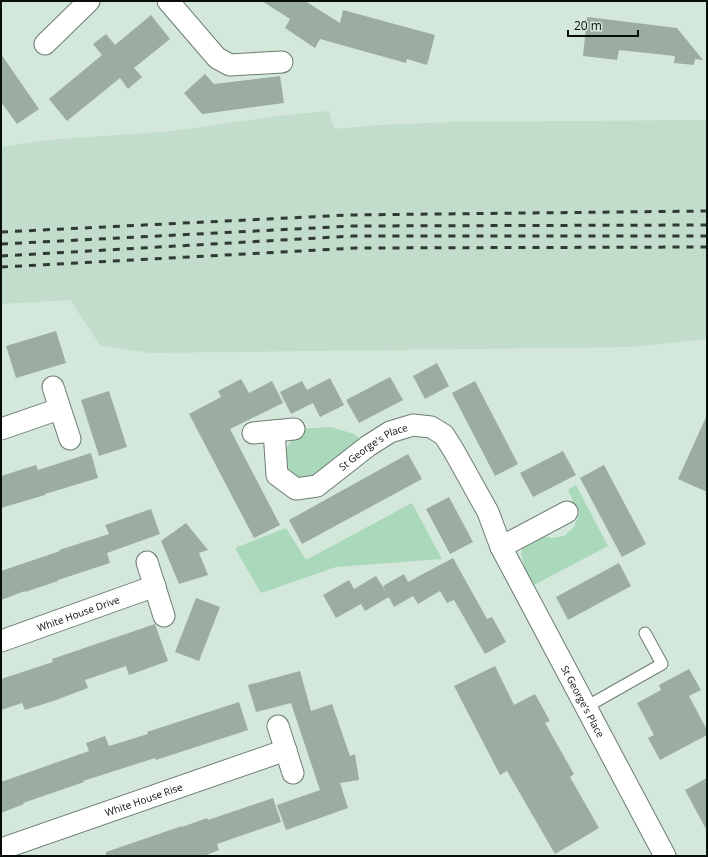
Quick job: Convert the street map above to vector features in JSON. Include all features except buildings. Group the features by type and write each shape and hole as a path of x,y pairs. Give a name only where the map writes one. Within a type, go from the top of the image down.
{"street":[{"path":"45,44 89,1"},
{"path":"168,1 217,58 230,65 282,62"},
{"path":"53,387 70,439"},
{"path":"1,429 59,409"},
{"name":"St George's Place","path":"253,433 284,430 277,475 296,489 317,486 368,446 390,432 413,425 431,427 444,435 454,450 488,512 501,547 665,856"},
{"path":"501,547 567,512"},
{"path":"147,562 164,616"},
{"name":"White House Drive","path":"1,641 155,586"},
{"path":"278,726 293,773"},
{"name":"White House Rise","path":"1,850 286,750"}],"lane":[{"path":"586,707 662,664 645,633"}],"shaded area":[{"path":"329,111 334,129 380,125 453,122 707,120 707,339 632,347 150,353 100,345 70,300 1,304 1,147 48,140 173,131 279,116"}],"green space":[{"path":"331,427 354,434 361,440 312,480 300,480 284,469 283,453 291,442 294,429"},
{"path":"576,485 608,546 532,586 525,571 521,552 526,541 539,535 551,538 564,536 574,527 579,514 568,490"},
{"path":"412,503 442,559 336,567 261,593 235,548 286,528 306,560"}],"railway":[{"path":"1,232 349,215 707,211"},
{"path":"1,244 353,226 707,225"},
{"path":"1,256 353,236 707,236"},
{"path":"1,267 357,248 707,247"}]}
